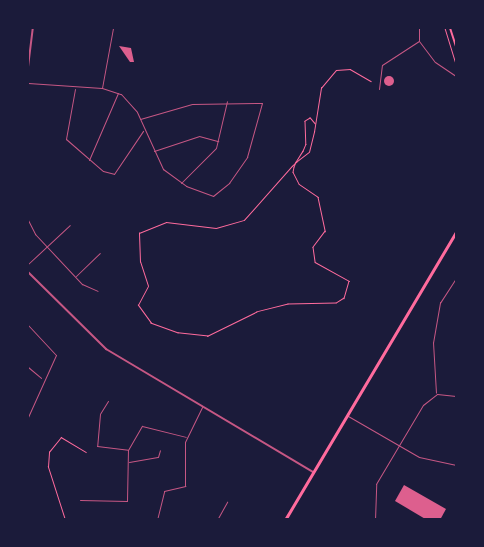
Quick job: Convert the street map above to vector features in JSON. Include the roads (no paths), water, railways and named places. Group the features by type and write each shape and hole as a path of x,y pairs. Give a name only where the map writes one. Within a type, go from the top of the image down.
{"main road":[{"path":"450,28 456,47"},
{"path":"285,520 456,232"}],"street":[{"path":"28,67 33,28"},
{"path":"102,88 113,28"},
{"path":"172,28 222,28"},
{"path":"419,28 419,41 435,62 456,76"},
{"path":"379,89 382,65 419,41"},
{"path":"28,83 75,88 102,88 118,93 140,119 153,152 180,183 213,196 224,189 253,145 261,101 227,101 182,106 140,119"},
{"path":"75,88 66,139 88,160 114,174 144,130"},
{"path":"88,160 118,93"},
{"path":"180,183 205,164 218,141 227,101"},
{"path":"153,152 199,136 218,141"},
{"path":"28,220 46,247 75,277 89,290 98,291"},
{"path":"28,264 70,225"},
{"path":"75,277 100,253"},
{"path":"28,272 93,339 313,472"},
{"path":"28,326 56,355 42,379 28,417"},
{"path":"28,367 42,379"},
{"path":"375,520 374,489 426,401 436,394 456,396"},
{"path":"108,401 100,414 97,446 128,450"},
{"path":"157,520 164,491 183,488 186,437 203,407"},
{"path":"347,415 399,446 431,461 456,465"},
{"path":"80,500 127,501 128,450 145,425 186,437"},
{"path":"129,462 158,456 160,450"},
{"path":"217,520 227,502"}],"lane":[{"path":"436,394 433,343 440,303 456,278"}]}
